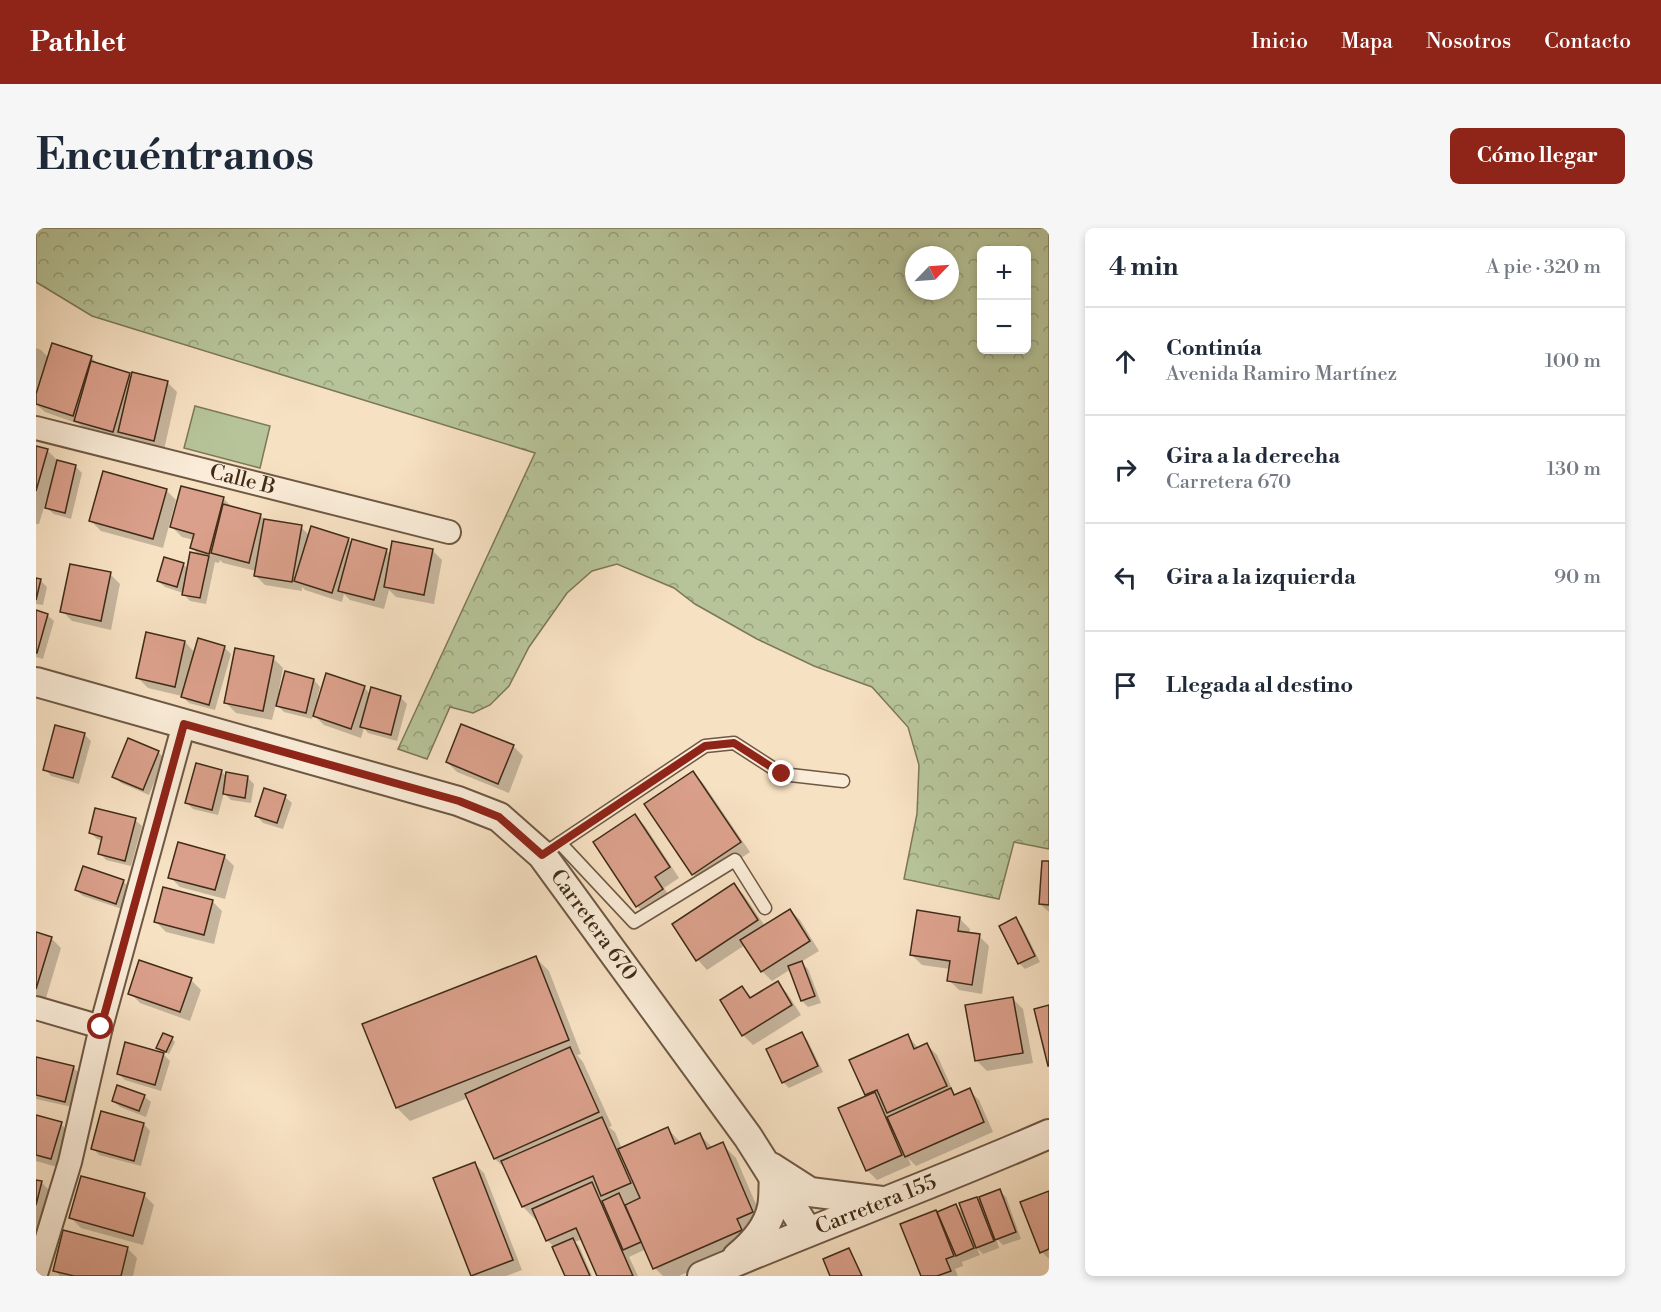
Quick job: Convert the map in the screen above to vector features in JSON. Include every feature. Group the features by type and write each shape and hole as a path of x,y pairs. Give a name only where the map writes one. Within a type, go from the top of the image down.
{"street":[{"name":"Calle B","path":"36,428 449,532"},
{"name":"Carretera 670","path":"36,682 459,801 499,817 551,849 741,1127 808,1232"},
{"path":"36,1274 70,1162 101,1027 184,724"},
{"path":"36,1008 101,1027"},
{"name":"Carretera 155","path":"715,1271 1049,1134"},
{"path":"769,1170 810,1192 884,1202"},
{"path":"715,1271 752,1245 762,1229 772,1207 769,1170"}],"lane":[{"path":"765,908 735,860 634,922 551,849 705,746 734,743 782,774 843,781"}],"green space":[{"path":"36,228 1049,228 1049,849 1014,842 999,899 904,879 917,814 919,765 908,727 872,687 814,666 757,639 695,604 674,588 617,564 592,571 567,593 529,647 509,686 490,705 473,713 450,707 427,759 398,749 535,453 92,316 36,282"},
{"path":"195,406 270,426 260,468 184,448"}],"building":[{"path":"52,343 92,356 73,416 36,404 36,394"},
{"path":"91,361 130,373 113,432 74,421"},
{"path":"132,372 168,381 154,441 118,432"},
{"path":"36,446 48,449 36,491"},
{"path":"57,460 76,465 65,513 45,508"},
{"path":"103,471 167,489 153,539 89,521"},
{"path":"181,486 224,497 209,554 190,548 194,534 170,527"},
{"path":"223,504 261,514 249,563 211,553"},
{"path":"264,519 302,525 292,582 254,576"},
{"path":"311,526 349,538 332,593 294,581"},
{"path":"352,539 387,549 374,600 338,591"},
{"path":"392,541 433,549 424,595 384,587"},
{"path":"190,552 209,556 200,598 182,595"},
{"path":"164,557 184,563 177,587 157,581"},
{"path":"70,564 111,572 101,621 60,612"},
{"path":"36,578 41,579 36,600"},
{"path":"36,610 48,614 37,653 36,653"},
{"path":"146,632 185,641 175,687 136,678"},
{"path":"198,638 225,646 209,705 181,697"},
{"path":"235,648 274,656 263,711 224,703"},
{"path":"285,671 314,679 306,713 276,706"},
{"path":"326,673 365,686 351,729 313,716"},
{"path":"371,687 401,696 391,735 360,727"},
{"path":"461,724 514,745 498,784 446,762"},
{"path":"55,725 85,733 73,778 43,770"},
{"path":"128,738 159,751 143,790 112,777"},
{"path":"196,763 222,770 212,810 185,803"},
{"path":"693,771 741,842 692,875 644,804"},
{"path":"226,772 248,776 245,798 223,794"},
{"path":"264,788 286,795 277,823 255,816"},
{"path":"95,808 136,818 125,861 98,854 102,837 89,833"},
{"path":"635,814 670,867 655,877 663,889 636,907 593,842"},
{"path":"178,842 225,855 215,890 168,878"},
{"path":"1042,861 1049,861 1049,905 1039,904"},
{"path":"83,866 124,880 116,904 75,890"},
{"path":"734,883 758,920 696,961 672,924"},
{"path":"163,887 213,900 204,935 154,922"},
{"path":"790,909 810,941 761,972 740,940"},
{"path":"917,910 960,917 958,931 980,934 972,985 947,981 950,961 910,955"},
{"path":"1016,917 1035,956 1018,964 999,926"},
{"path":"36,932 52,937 36,989"},
{"path":"536,956 569,1040 396,1108 362,1024"},
{"path":"139,960 192,978 180,1012 128,994"},
{"path":"802,961 815,996 801,1001 788,966"},
{"path":"778,981 792,1005 742,1036 720,1000 742,986 750,998"},
{"path":"1013,997 1023,1053 975,1061 965,1005"},
{"path":"1049,1005 1049,1066 1048,1066 1034,1009"},
{"path":"802,1032 818,1066 782,1083 766,1049"},
{"path":"163,1033 173,1037 166,1052 156,1048"},
{"path":"908,1034 914,1049 927,1043 947,1086 887,1113 877,1090 865,1095 849,1060"},
{"path":"125,1042 164,1053 155,1085 117,1074"},
{"path":"570,1047 599,1112 494,1159 465,1094"},
{"path":"36,1057 74,1066 65,1102 36,1095"},
{"path":"117,1085 145,1095 139,1111 112,1101"},
{"path":"951,1088 954,1095 970,1088 984,1122 905,1157 887,1117"},
{"path":"875,1092 902,1155 866,1171 838,1108"},
{"path":"101,1111 144,1123 134,1161 91,1149"},
{"path":"36,1115 62,1122 51,1159 36,1155"},
{"path":"602,1117 631,1183 601,1196 593,1176 522,1207 501,1161"},
{"path":"668,1127 675,1144 700,1133 707,1149 723,1142 753,1212 737,1219 742,1230 653,1269 625,1205 640,1198 618,1149"},
{"path":"475,1162 513,1260 471,1276 433,1178"},
{"path":"81,1176 145,1193 133,1236 69,1218"},
{"path":"36,1180 42,1181 36,1205"},
{"path":"592,1182 633,1276 597,1276 576,1228 546,1241 532,1209"},
{"path":"1000,1189 1016,1232 995,1240 979,1197"},
{"path":"1049,1191 1049,1249 1040,1253 1020,1202"},
{"path":"619,1193 641,1242 623,1250 602,1201"},
{"path":"977,1197 994,1241 976,1248 959,1203"},
{"path":"956,1204 974,1248 956,1256 937,1212"},
{"path":"936,1210 954,1256 946,1259 951,1271 937,1276 921,1276 900,1224"},
{"path":"63,1230 128,1247 121,1276 74,1276 53,1271"},
{"path":"573,1238 590,1276 565,1276 552,1247"},
{"path":"849,1248 862,1276 830,1276 823,1259"}],"route":[{"path":"101,1027 184,724 459,801 499,817 542,855 705,746 734,743 782,774"}]}
